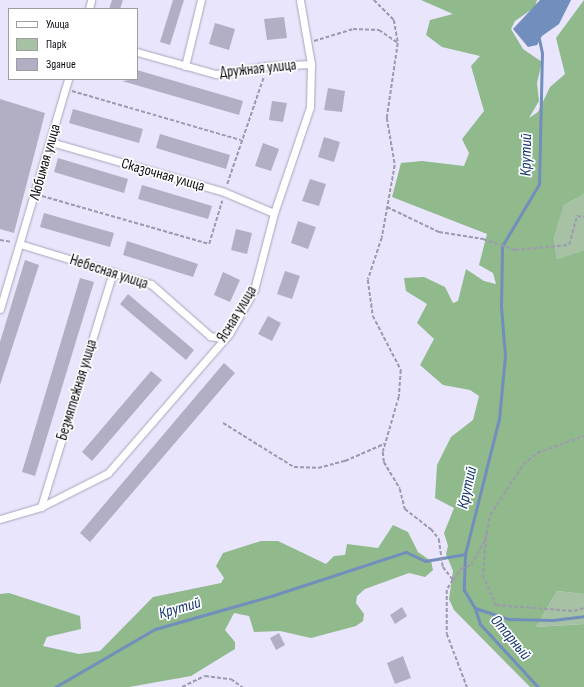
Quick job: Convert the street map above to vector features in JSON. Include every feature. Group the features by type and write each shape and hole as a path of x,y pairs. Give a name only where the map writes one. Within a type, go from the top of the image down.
{"street":[{"path":"185,66 201,0"},
{"name":"Ясная улица","path":"0,518 41,507 108,473 228,334 254,290 274,213 310,107 311,64 300,0"},
{"name":"Дружная улица","path":"138,52 216,74 267,66 311,64"},
{"name":"Любимая улица","path":"0,309 36,194 68,80"},
{"name":"Сказочная улица","path":"51,142 224,192 274,213"},
{"name":"Небесная улица","path":"20,244 151,284 210,336 220,338 228,334"},
{"name":"Безмятежная улица","path":"41,507 113,272"}],"path":[{"path":"374,0 394,20 398,43 387,118 396,165 382,238 368,280 373,316 401,370 399,397 392,428 384,444 384,462 400,489 405,509 431,529 439,539 443,567 453,580"},
{"path":"307,42 353,29 379,30 398,43"},
{"path":"65,89 241,140 267,66"},
{"path":"36,194 209,244"},
{"path":"387,207 439,232 493,243 515,250 569,245 576,216 584,217"},
{"path":"0,240 20,244"},
{"path":"223,423 294,467 318,468 345,461 384,444"},
{"path":"467,687 447,634 447,590 461,569 471,565 485,540 488,524 502,493 523,465 537,453 584,436"},
{"path":"488,524 483,575 496,605 560,610 584,608"},
{"path":"182,687 204,676 231,679 242,687"}],"green space":[{"path":"421,0 537,0 535,7 515,21 511,29 523,49 542,62 537,83 539,101 529,118 538,112 550,87 565,74 556,38 584,0 584,194 564,205 554,238 557,259 584,250 584,594 557,591 536,627 584,624 584,687 530,687 454,610 449,599 453,571 446,554 448,546 444,533 454,508 435,498 437,465 451,437 473,420 479,396 470,390 443,385 420,365 434,339 417,323 427,304 406,291 404,278 424,277 445,287 453,303 458,301 466,269 484,281 496,284 493,273 479,265 487,234 392,197 401,163 422,161 464,166 469,153 462,139 484,111 471,66 480,56 442,47 426,35 430,20 453,14"},
{"path":"584,194 584,250 557,259 554,238 564,205"},
{"path":"393,525 408,532 418,552 431,561 433,570 425,577 409,573 365,589 357,596 356,603 364,614 363,621 356,626 311,638 280,631 254,632 249,616 234,613 225,630 235,642 235,649 191,676 129,687 0,687 0,594 9,593 80,616 81,629 47,637 43,646 79,654 100,651 153,597 221,583 224,578 216,566 223,553 261,541 278,541 326,564 334,556 345,555 347,544 378,548"},
{"path":"557,591 584,594 584,624 536,627"}],"water":[{"path":"540,0 571,0 559,24 542,36 537,45 528,47 513,29"}],"building":[{"path":"112,0 123,0 120,8 109,8"},
{"path":"173,0 184,0 170,45 160,42"},
{"path":"284,17 287,38 267,40 264,19"},
{"path":"215,23 235,29 229,50 209,44"},
{"path":"138,70 243,101 239,115 122,81 138,80"},
{"path":"328,88 345,91 342,112 324,110"},
{"path":"0,99 45,113 14,233 0,229"},
{"path":"272,101 287,103 283,122 269,120"},
{"path":"73,109 143,129 139,143 69,123"},
{"path":"160,134 230,155 226,169 156,148"},
{"path":"324,137 340,142 334,162 318,157"},
{"path":"263,143 279,149 271,171 255,166"},
{"path":"58,158 128,179 124,193 54,172"},
{"path":"310,179 326,184 319,206 302,201"},
{"path":"142,185 212,206 208,219 138,199"},
{"path":"44,213 114,233 110,247 40,227"},
{"path":"298,221 316,227 308,249 291,243"},
{"path":"236,229 252,233 247,254 231,250"},
{"path":"127,241 198,264 193,277 123,255"},
{"path":"25,260 39,265 0,385 0,342"},
{"path":"285,271 300,276 292,299 277,294"},
{"path":"223,272 240,280 230,302 214,295"},
{"path":"80,278 94,282 35,476 22,472"},
{"path":"128,294 194,350 186,360 120,304"},
{"path":"268,316 281,323 272,341 258,334"},
{"path":"224,363 235,373 90,542 80,533"},
{"path":"151,371 162,380 92,461 82,452"},
{"path":"402,607 407,616 395,624 390,615"},
{"path":"279,633 285,645 276,650 270,638"},
{"path":"403,656 411,678 395,684 387,663"}],"waterway":[{"name":"Крутий","path":"55,687 155,629 271,596 406,552 425,561 465,554 499,419 505,356 501,306 502,246 539,184 542,53 539,39"},
{"name":"Отарный","path":"465,554 464,590 475,608 480,624 538,687"},
{"path":"475,608 508,619 553,620 584,616"}]}
